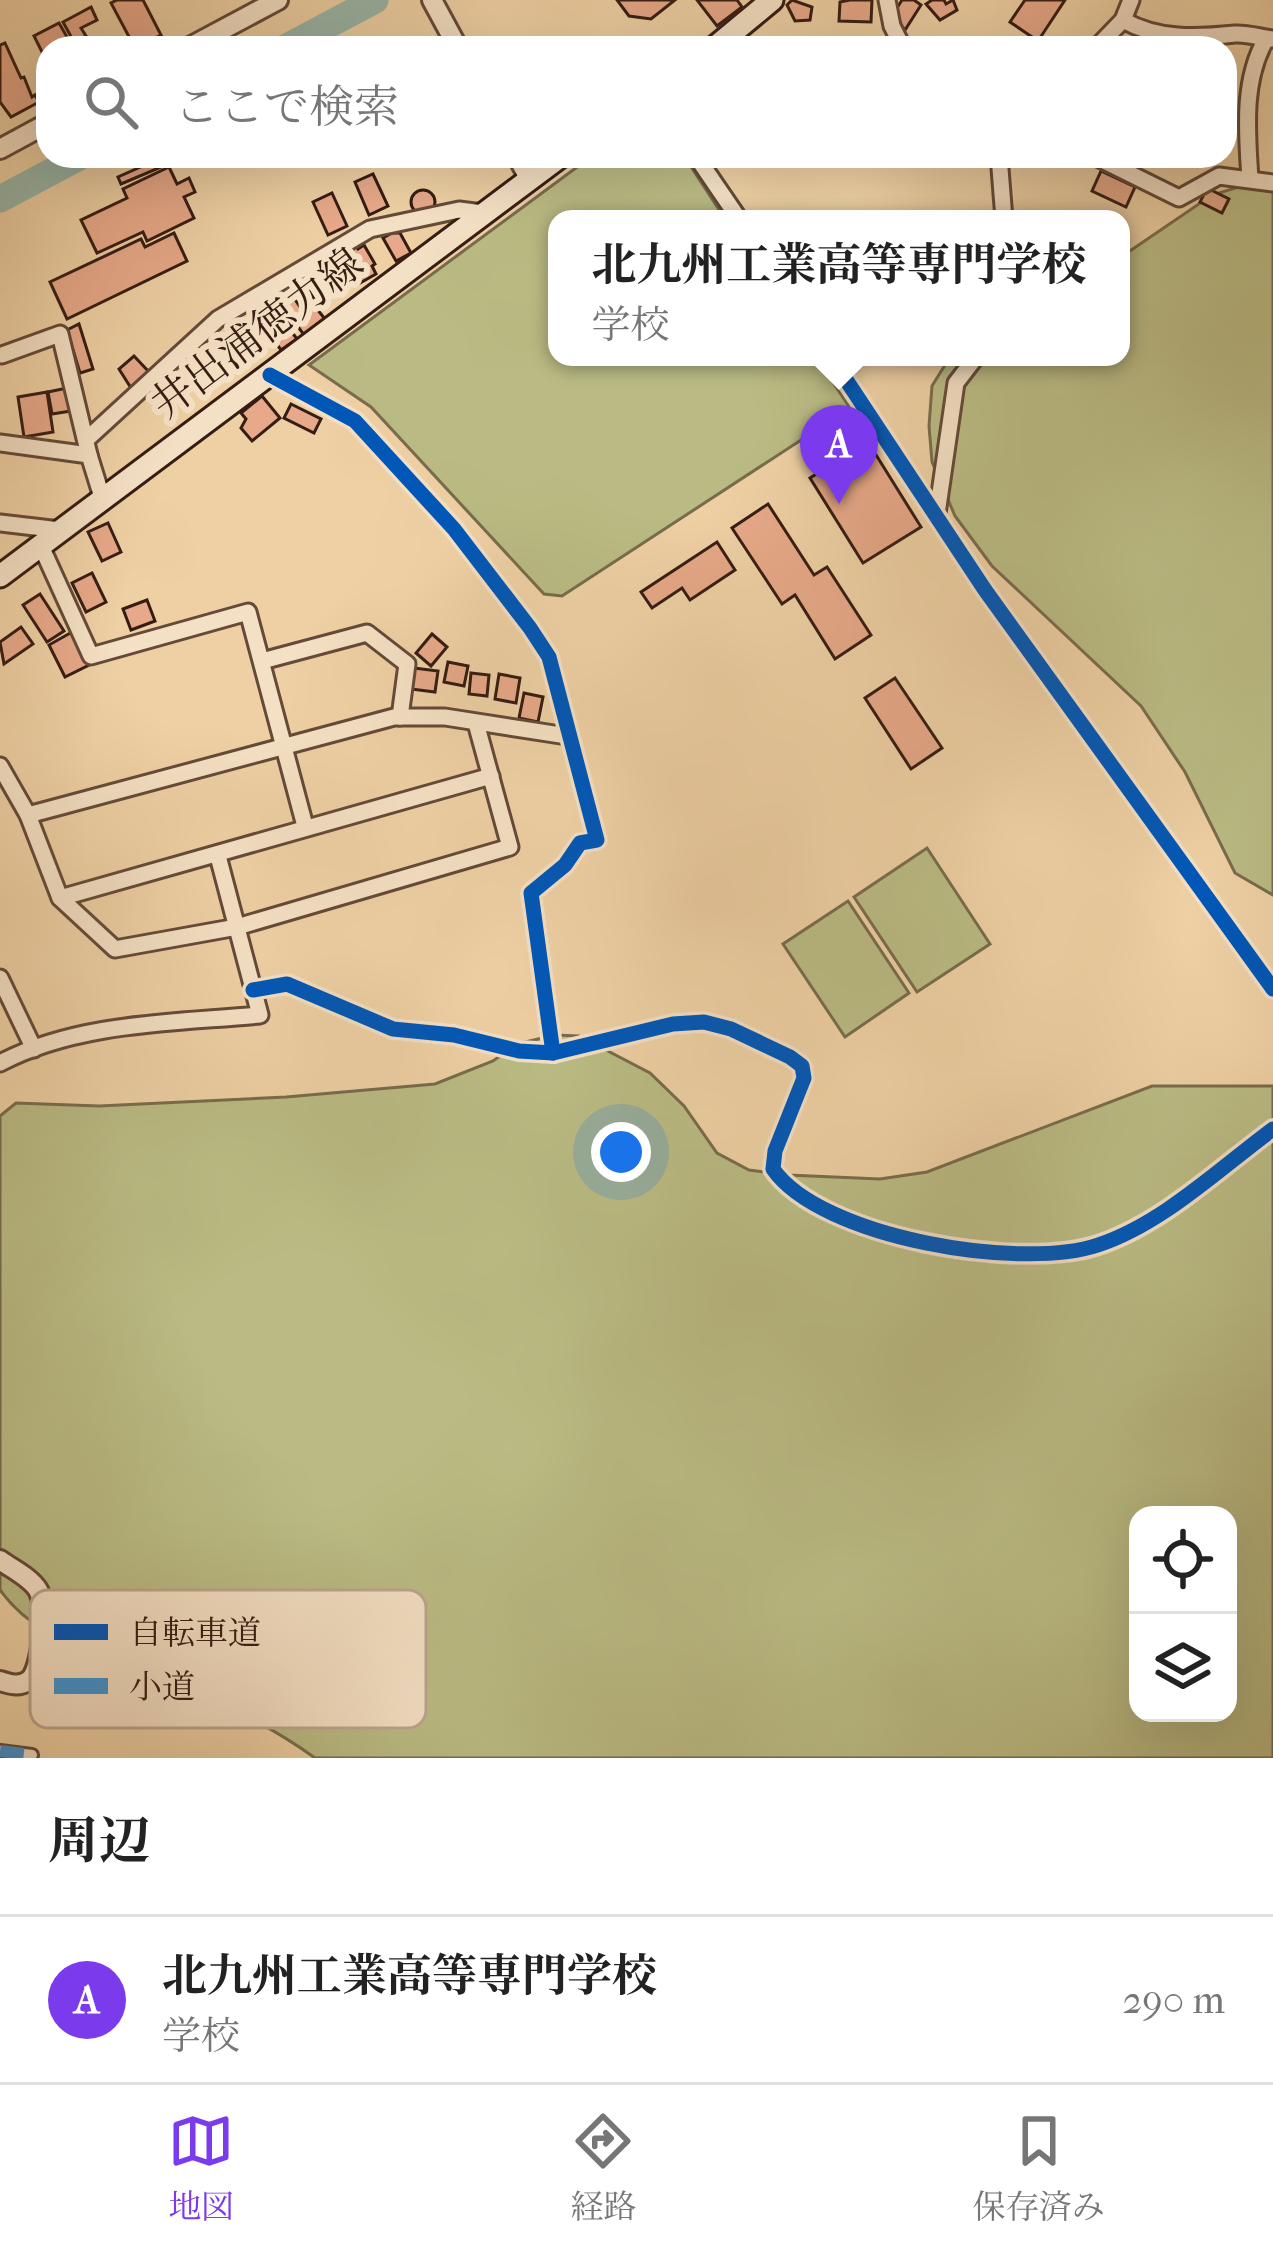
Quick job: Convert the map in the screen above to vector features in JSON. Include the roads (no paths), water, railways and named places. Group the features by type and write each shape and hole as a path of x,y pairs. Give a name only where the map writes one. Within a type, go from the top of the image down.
{"main road":[{"path":"736,36 772,0"},
{"name":"井出浦徳力線","path":"0,576 544,168"}],"street":[{"path":"210,36 278,0"},
{"path":"432,0 452,36"},
{"path":"886,0 899,36"},
{"path":"1108,36 1124,20 1131,0"},
{"path":"1124,20 1146,33 1171,36"},
{"path":"1214,36 1269,39 1254,66 1248,103 1250,179"},
{"path":"0,149 36,130"},
{"path":"524,168 529,178"},
{"path":"704,168 733,210"},
{"path":"1000,168 1003,210"},
{"path":"1118,168 1179,198 1219,176 1273,183"},
{"path":"0,443 87,447 218,319 370,230 459,210 483,213"},
{"path":"2,356 60,334 102,496"},
{"path":"838,366 998,608 1273,989"},
{"path":"937,514 956,383 969,366"},
{"path":"270,375 355,421 454,529 549,657 597,840 580,843 566,865 531,892 553,1054"},
{"path":"0,523 61,530"},
{"path":"41,546 92,656 248,612 305,826"},
{"path":"262,661 367,633 406,664 400,717"},
{"path":"28,815 400,717 445,717 567,736"},
{"path":"0,766 28,815 61,898 115,949 237,927 510,847 476,723"},
{"path":"61,898 491,776"},
{"path":"0,1063 88,1032 260,1015 218,856"},
{"path":"0,978 34,1049"},
{"path":"253,990 287,984 393,1029 454,1034 519,1051 553,1054 673,1024 704,1022 731,1029 802,1066 804,1078 775,1151 773,1169 782,1182 805,1199 896,1238 961,1249 1041,1254 1094,1247 1132,1231 1273,1130"},
{"path":"0,1560 38,1590"},
{"path":"0,1681 19,1684 30,1680"},
{"path":"0,1751 32,1755"}],"waterway":[{"path":"308,36 375,0"},
{"path":"0,199 58,168"}],"place":[{"name":"北九州工業高等専門学校","path":"839,504"}]}
